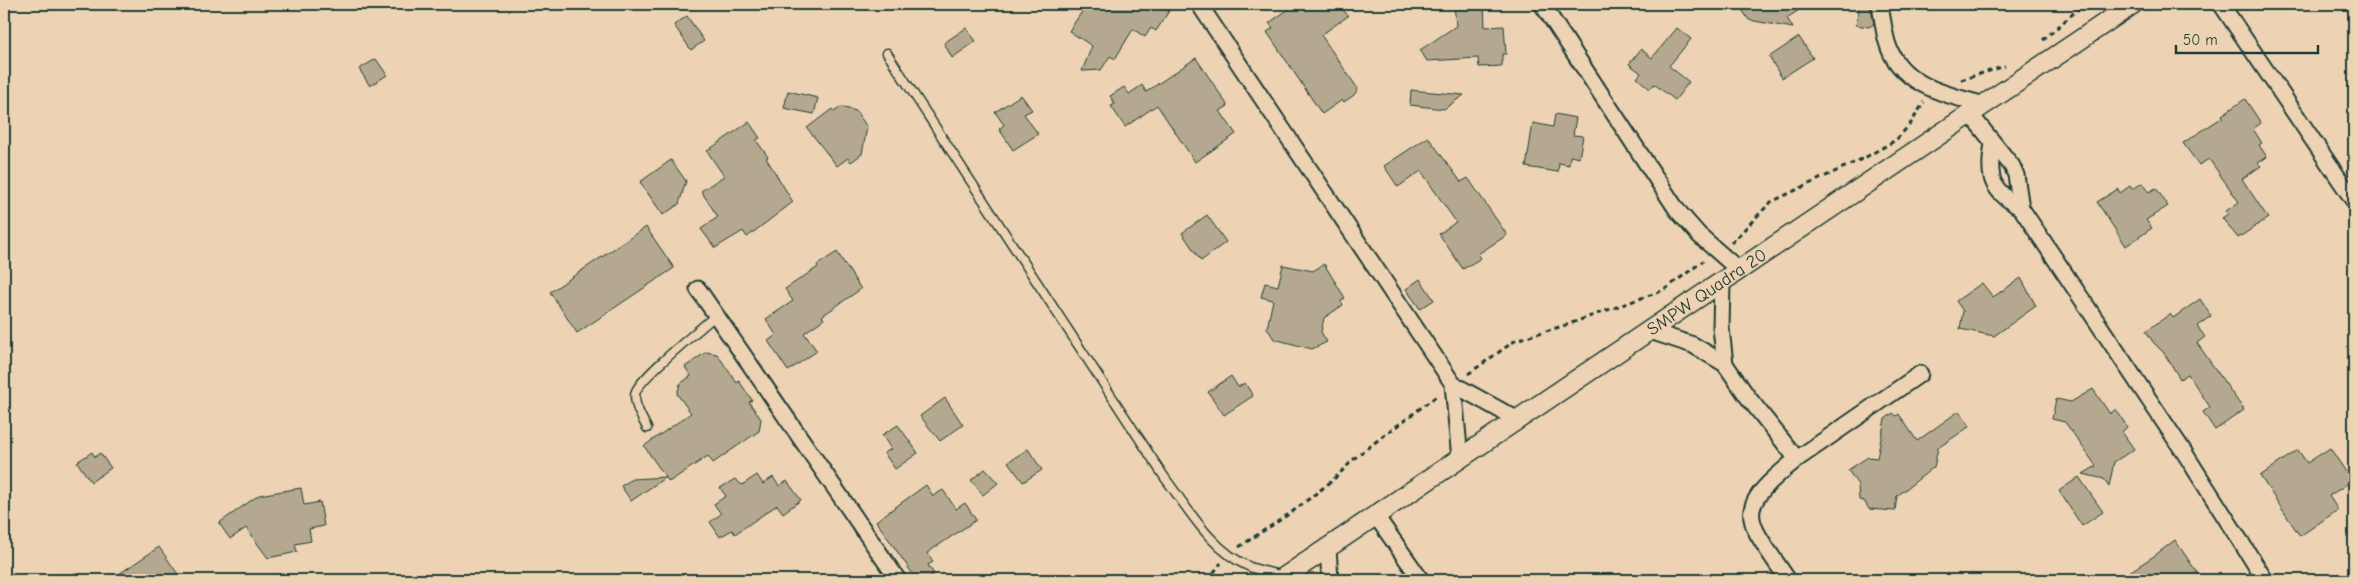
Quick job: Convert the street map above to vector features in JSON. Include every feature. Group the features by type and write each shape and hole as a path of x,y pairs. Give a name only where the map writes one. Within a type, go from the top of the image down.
{"street":[{"path":"1199,4 1453,384 1518,420"},
{"path":"1542,4 1677,210 1688,224 1739,270"},
{"path":"1879,4 1887,42 1894,57 1906,72 1932,90 1978,110 1993,144 2012,166 2016,175 2021,208"},
{"name":"SMPW Quadra 20","path":"1283,578 2133,4"},
{"path":"2221,4 2354,201"},
{"path":"1993,144 1991,178 2002,194 2021,208 2184,452 2266,580"},
{"path":"1722,282 1721,328 1725,364"},
{"path":"698,289 898,580"},
{"path":"1650,331 1693,345 1725,364 1747,396 1797,460"},
{"path":"1788,580 1758,535 1751,520 1750,510 1758,493 1797,460 1920,374"},
{"path":"1453,384 1460,459"},
{"path":"1376,516 1421,580"},
{"path":"1328,548 1330,580"}],"lane":[{"path":"887,53 1165,478 1202,527 1228,554 1251,567 1283,578"},
{"path":"647,428 636,403 636,392 646,378 716,315"}],"path":[{"path":"2038,45 2084,4"},
{"path":"1208,580 1228,554 1292,512 1332,481 1357,456 1453,384 1516,340 1566,326 1664,290 1716,250 1735,241 1771,202 1866,158 1896,140 1911,123 1932,90 2011,63"}],"building":[{"path":"1087,4 1158,4 1169,11 1156,31 1151,28 1145,37 1133,29 1115,59 1110,56 1101,70 1082,71 1092,46 1069,31"},
{"path":"1296,4 1339,4 1348,16 1321,35 1358,89 1354,95 1344,102 1342,100 1322,114 1267,32 1273,28 1269,23"},
{"path":"1454,4 1484,4 1485,27 1504,26 1506,54 1502,54 1502,66 1479,67 1478,58 1427,61 1420,50 1456,26"},
{"path":"1738,4 1808,4 1787,18 1793,28 1749,20"},
{"path":"1860,4 1870,4 1874,24 1869,27 1856,25"},
{"path":"687,16 704,41 691,50 674,25"},
{"path":"966,28 976,41 952,58 944,43"},
{"path":"1677,28 1691,39 1669,66 1689,82 1675,100 1654,84 1650,89 1637,78 1641,73 1629,64 1641,49 1652,58"},
{"path":"1799,37 1813,58 1782,78 1769,57"},
{"path":"1196,58 1228,106 1220,111 1236,134 1195,162 1157,105 1125,127 1111,106 1115,104 1110,96 1124,87 1129,94 1142,85 1146,92"},
{"path":"376,59 387,75 370,86 359,69"},
{"path":"1411,90 1464,95 1444,109 1410,105"},
{"path":"788,91 818,98 814,114 784,108"},
{"path":"1021,95 1032,110 1024,114 1038,134 1013,150 999,129 1004,125 995,112"},
{"path":"2245,99 2261,123 2253,129 2262,143 2259,145 2267,157 2258,163 2261,166 2242,179 2268,218 2238,238 2222,218 2228,214 2226,211 2239,202 2209,159 2199,165 2183,143 2223,117 2222,115"},
{"path":"841,107 856,111 867,127 862,154 851,162 848,158 837,166 807,128 832,109 834,112"},
{"path":"1555,114 1576,118 1573,135 1583,136 1579,158 1570,156 1569,165 1559,163 1558,172 1526,167 1533,123 1553,127"},
{"path":"749,122 760,138 756,140 768,157 766,158 793,202 747,237 743,231 715,248 701,229 718,217 701,191 724,176 707,151"},
{"path":"1428,137 1461,182 1468,178 1507,235 1478,254 1481,258 1463,269 1439,234 1456,222 1421,171 1398,187 1384,166"},
{"path":"671,160 686,181 679,204 663,215 640,182"},
{"path":"2143,183 2149,192 2156,188 2168,206 2146,220 2152,228 2126,246 2097,202 2118,189 2120,193 2130,186 2132,189"},
{"path":"1207,215 1226,242 1201,261 1182,233"},
{"path":"646,227 674,268 577,333 550,292"},
{"path":"837,252 861,289 822,316 824,319 804,333 817,351 788,371 768,341 776,335 766,319 793,301 785,289"},
{"path":"1324,264 1345,298 1341,301 1343,305 1324,318 1321,332 1327,342 1312,349 1274,339 1267,328 1273,300 1261,297 1265,283 1278,286 1283,265 1313,271"},
{"path":"2021,278 2036,306 1994,336 1960,329 1963,311 1956,301 1982,283 1993,297"},
{"path":"1420,279 1434,300 1420,309 1406,289"},
{"path":"2200,299 2211,316 2197,326 2205,337 2197,343 2244,410 2215,430 2203,412 2210,407 2188,374 2180,379 2164,353 2153,342 2146,331 2170,314 2173,318"},
{"path":"706,352 717,354 737,383 739,381 752,400 749,402 761,419 759,431 713,463 708,456 669,482 644,446 691,413 677,394 680,384 691,376 685,367"},
{"path":"1231,376 1238,387 1245,383 1253,396 1224,415 1208,392"},
{"path":"2093,389 2110,414 2116,409 2127,427 2122,432 2134,449 2114,462 2109,486 2104,479 2083,474 2096,466 2065,422 2052,419 2056,399 2071,402"},
{"path":"945,398 963,425 940,441 920,416"},
{"path":"1959,411 1970,426 1938,448 1934,467 1897,496 1895,511 1869,509 1864,501 1859,500 1858,485 1848,470 1868,457 1877,458 1885,419 1893,413 1896,416 1899,414 1917,441"},
{"path":"898,425 918,453 895,469 884,453 891,449 882,435"},
{"path":"2330,448 2352,481 2329,496 2338,510 2300,536 2260,476 2298,450 2307,463"},
{"path":"1028,449 1042,470 1023,482 1008,462"},
{"path":"92,452 95,457 100,453 111,468 91,482 77,462"},
{"path":"985,469 998,483 983,495 971,480"},
{"path":"757,475 763,484 773,477 779,486 787,481 801,500 783,513 777,505 735,534 732,530 720,537 710,522 721,514 714,504 726,496 720,488 735,479 742,485"},
{"path":"666,477 631,501 621,486 632,479"},
{"path":"2079,477 2103,512 2082,526 2059,491"},
{"path":"926,485 933,496 943,490 956,509 965,503 976,520 927,553 933,562 928,565 934,574 925,580 917,580 876,521"},
{"path":"301,488 304,505 320,502 324,526 309,529 311,541 295,544 297,552 268,558 246,528 230,539 219,523 259,495"},
{"path":"2175,540 2202,580 2117,580 2154,556"},
{"path":"159,547 182,580 110,580"}]}
